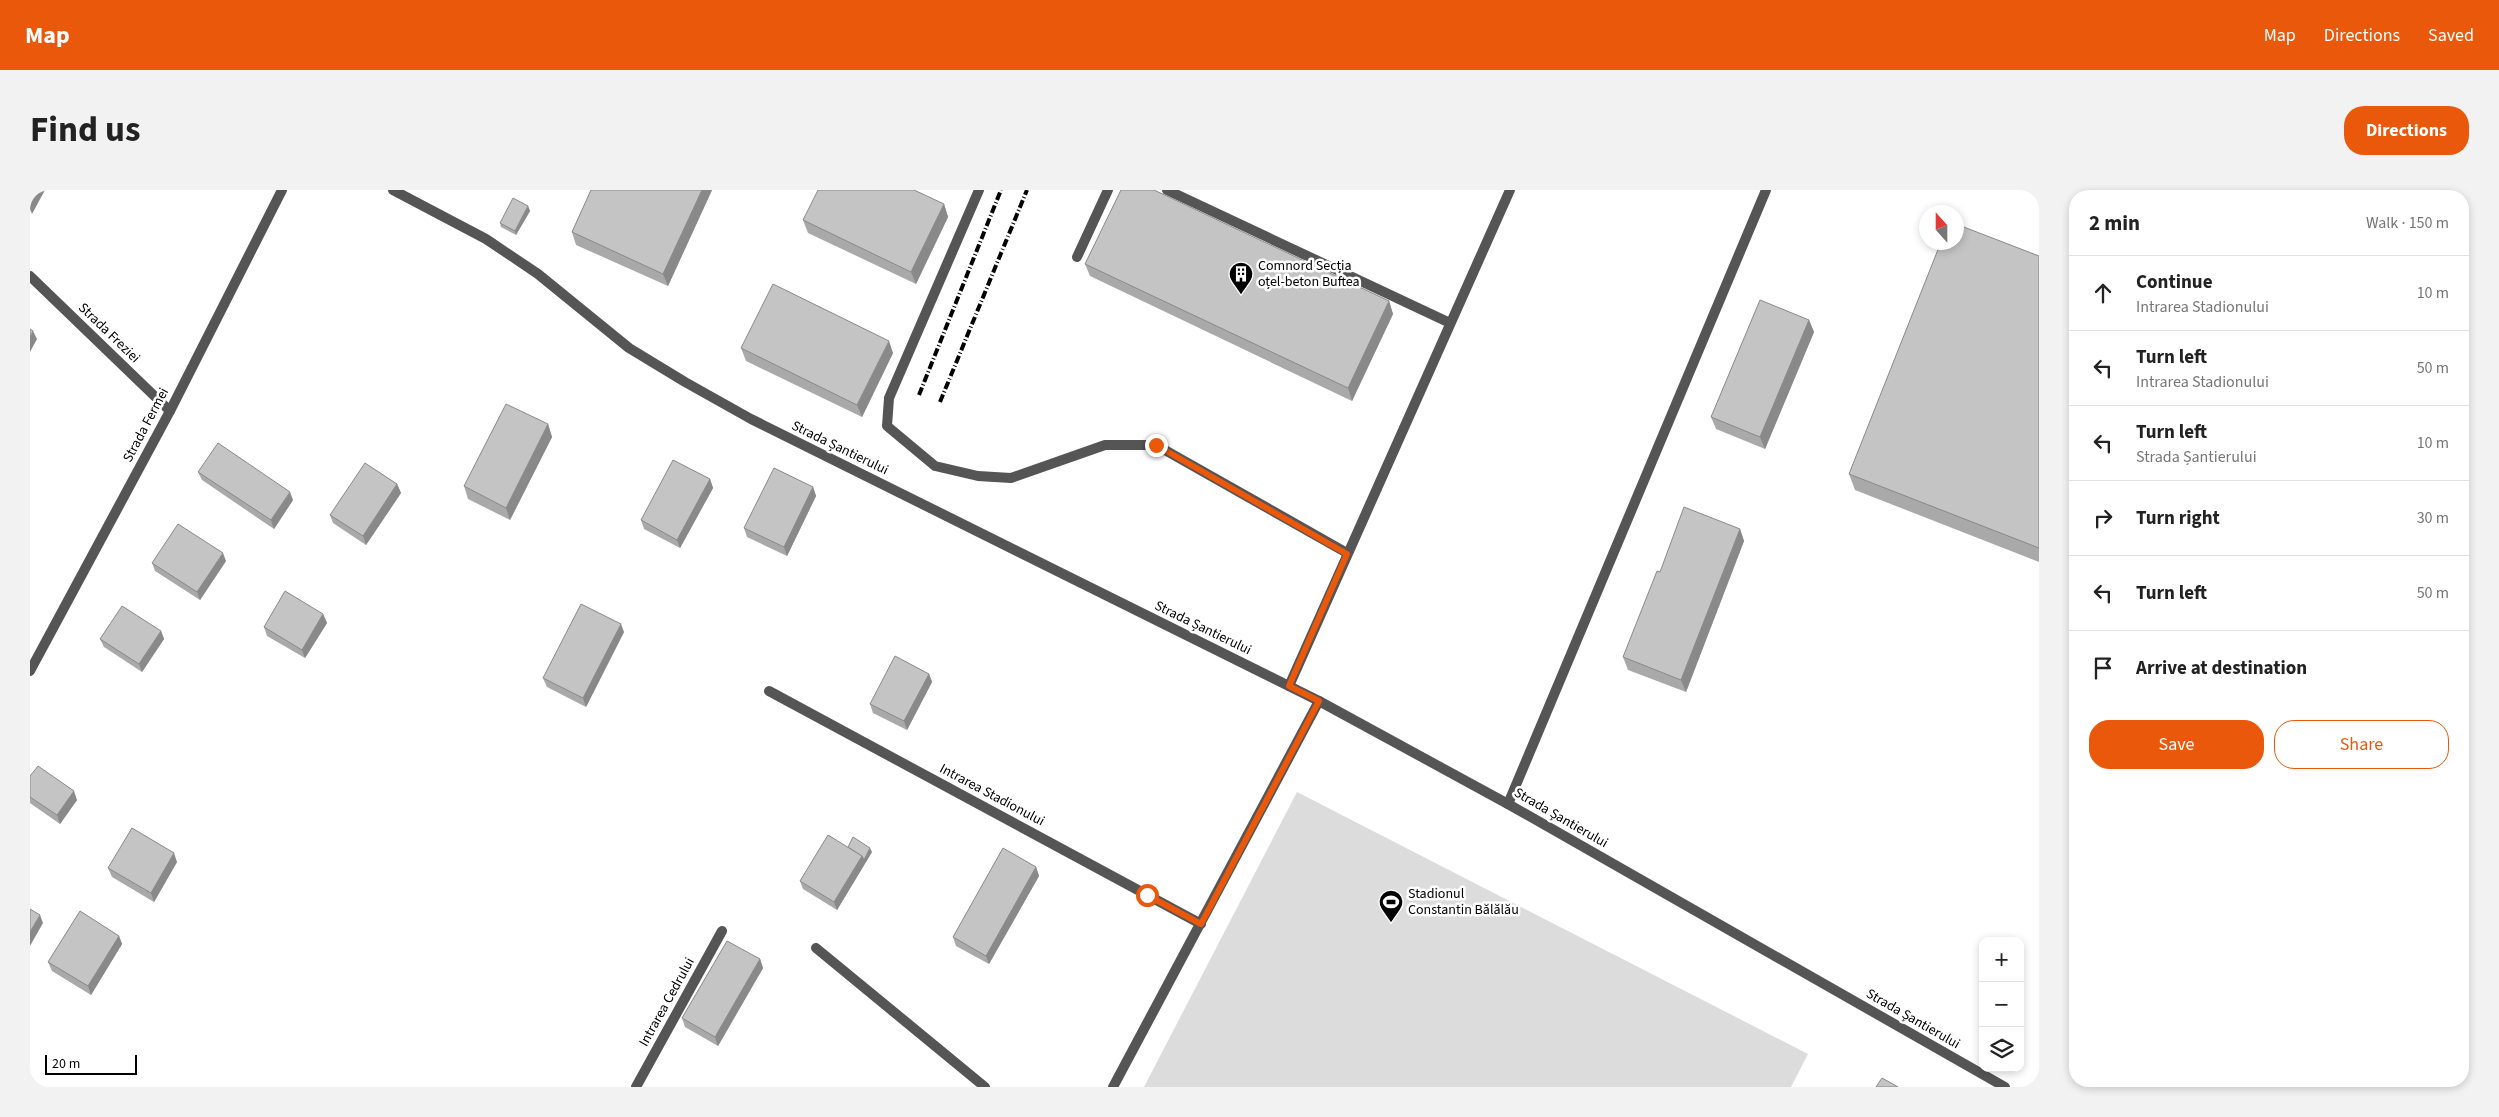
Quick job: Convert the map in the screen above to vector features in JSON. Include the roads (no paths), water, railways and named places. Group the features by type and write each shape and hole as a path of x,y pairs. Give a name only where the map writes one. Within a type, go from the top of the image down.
{"street":[{"name":"Strada Fermei","path":"30,671 170,410 282,190"},
{"name":"Strada Șantierului","path":"393,190 486,239 509,254 538,274 629,348 685,382 769,428 1319,701 1508,804 2006,1087"},
{"path":"979,190 889,398 887,426 935,466 978,476 1011,478 1105,445 1156,445 1347,554"},
{"path":"1077,257 1108,190"},
{"path":"1167,190 1450,323"},
{"path":"1289,686 1510,190"},
{"path":"1508,804 1766,190"},
{"name":"Strada Freziei","path":"30,276 170,410"},
{"name":"Intrarea Stadionului","path":"769,691 1201,924"},
{"path":"1112,1087 1319,701"},
{"name":"Intrarea Cedrului","path":"636,1087 722,931"},
{"path":"816,948 985,1087"}],"railway":[{"path":"919,395 1001,190"},
{"path":"940,402 1027,190"}],"place":[{"name":"Comnord Secția oțel-beton Buftea","path":"1241,295"},
{"name":"Stadionul Constantin Bălălău","path":"1391,923"}]}
